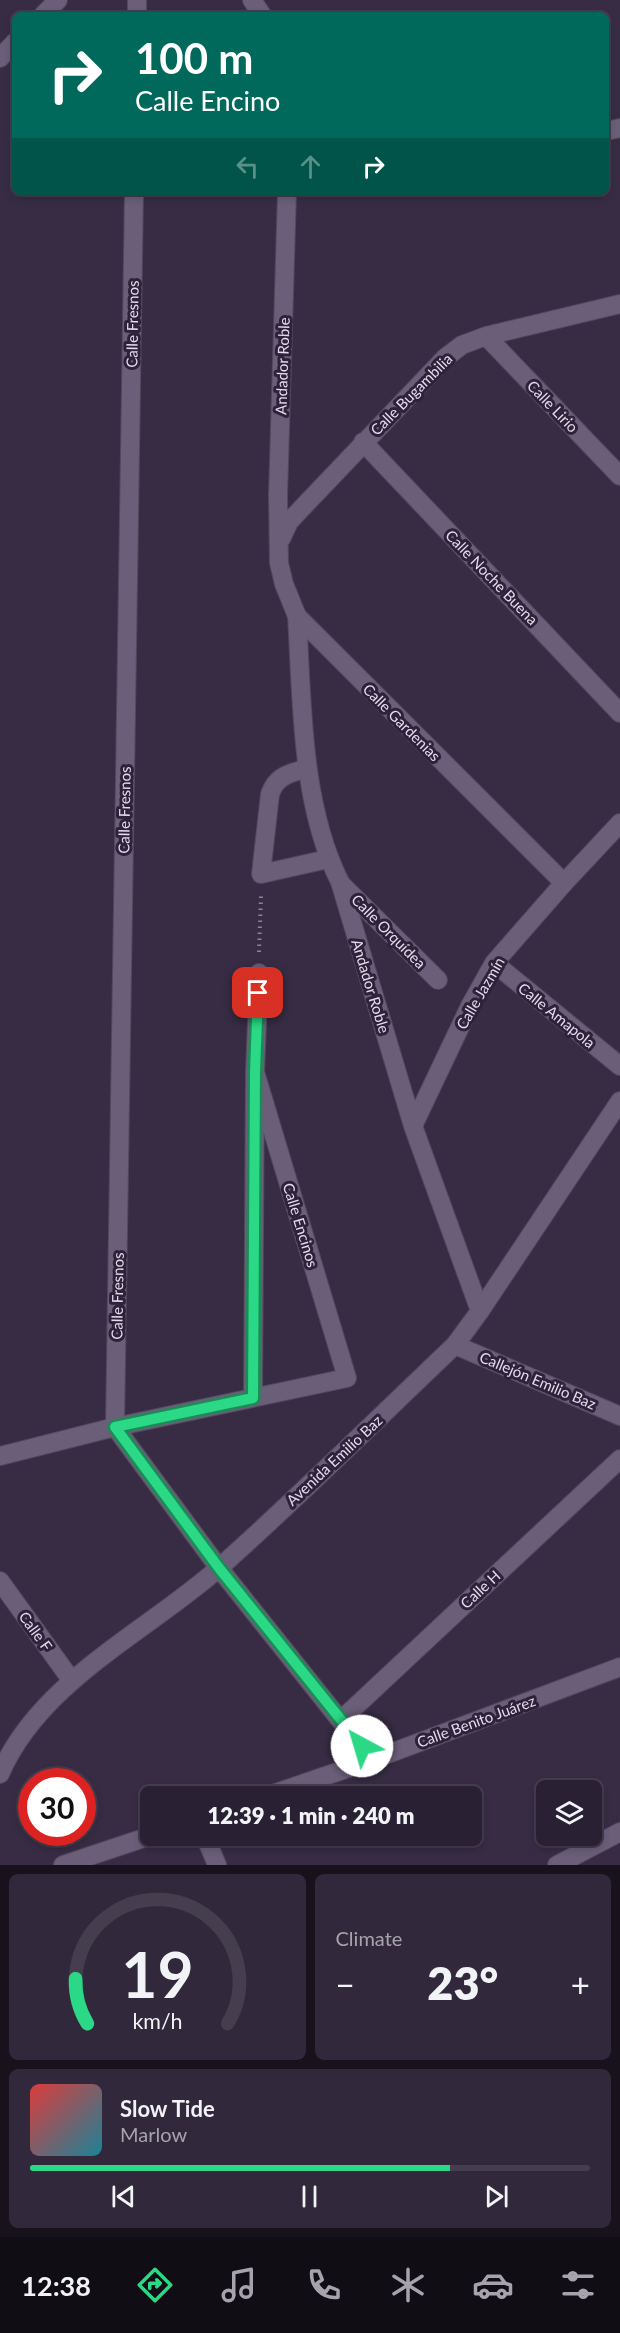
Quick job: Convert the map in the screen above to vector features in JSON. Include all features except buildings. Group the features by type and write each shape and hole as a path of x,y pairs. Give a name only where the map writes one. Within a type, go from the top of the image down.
{"street":[{"path":"46,12 58,0"},
{"path":"0,58 12,45"},
{"name":"Calle Fresnos","path":"115,1427 134,195"},
{"name":"Andador Roble","path":"280,540 278,496 287,195"},
{"name":"Calle Bugambilia","path":"280,540 289,522 363,442 444,358 462,345 486,336 620,304"},
{"name":"Calle Lirio","path":"486,336 620,476"},
{"name":"Calle Noche Buena","path":"363,442 620,713"},
{"name":"Calle Gardenias","path":"280,540 279,563 284,584 297,616 564,883"},
{"name":"Andador Roble","path":"297,616 307,768 328,859 340,882 413,1126 480,1311"},
{"path":"307,768 282,777 274,784 270,794 261,874 328,859"},
{"name":"Calle Jazmín","path":"413,1126 470,1006 494,963 564,883 616,833"},
{"name":"Calle Orquídea","path":"340,882 438,980"},
{"name":"Calle Amapola","path":"494,963 620,1066"},
{"path":"0,1456 115,1427 253,1398 255,1072 259,973"},
{"name":"Calle Encinos","path":"253,1398 347,1378 255,1072"},
{"name":"Avenida Emilio Baz","path":"0,1774 34,1718 72,1682 219,1568 456,1345 620,1101"},
{"name":"Callejón Emilio Baz","path":"456,1345 620,1416"},
{"path":"115,1427 219,1568 372,1760"},
{"name":"Calle H","path":"341,1720 620,1458"},
{"name":"Calle F","path":"0,1581 72,1682"},
{"name":"Calle Benito Juárez","path":"296,1786 620,1667"},
{"path":"557,1865 620,1832"},
{"path":"63,1865 140,1839"},
{"path":"209,1846 217,1865"}],"path":[{"path":"259,973 261,874"}],"route":[{"path":"258,993 255,1072 253,1398 115,1427 219,1568 362,1746"}]}
